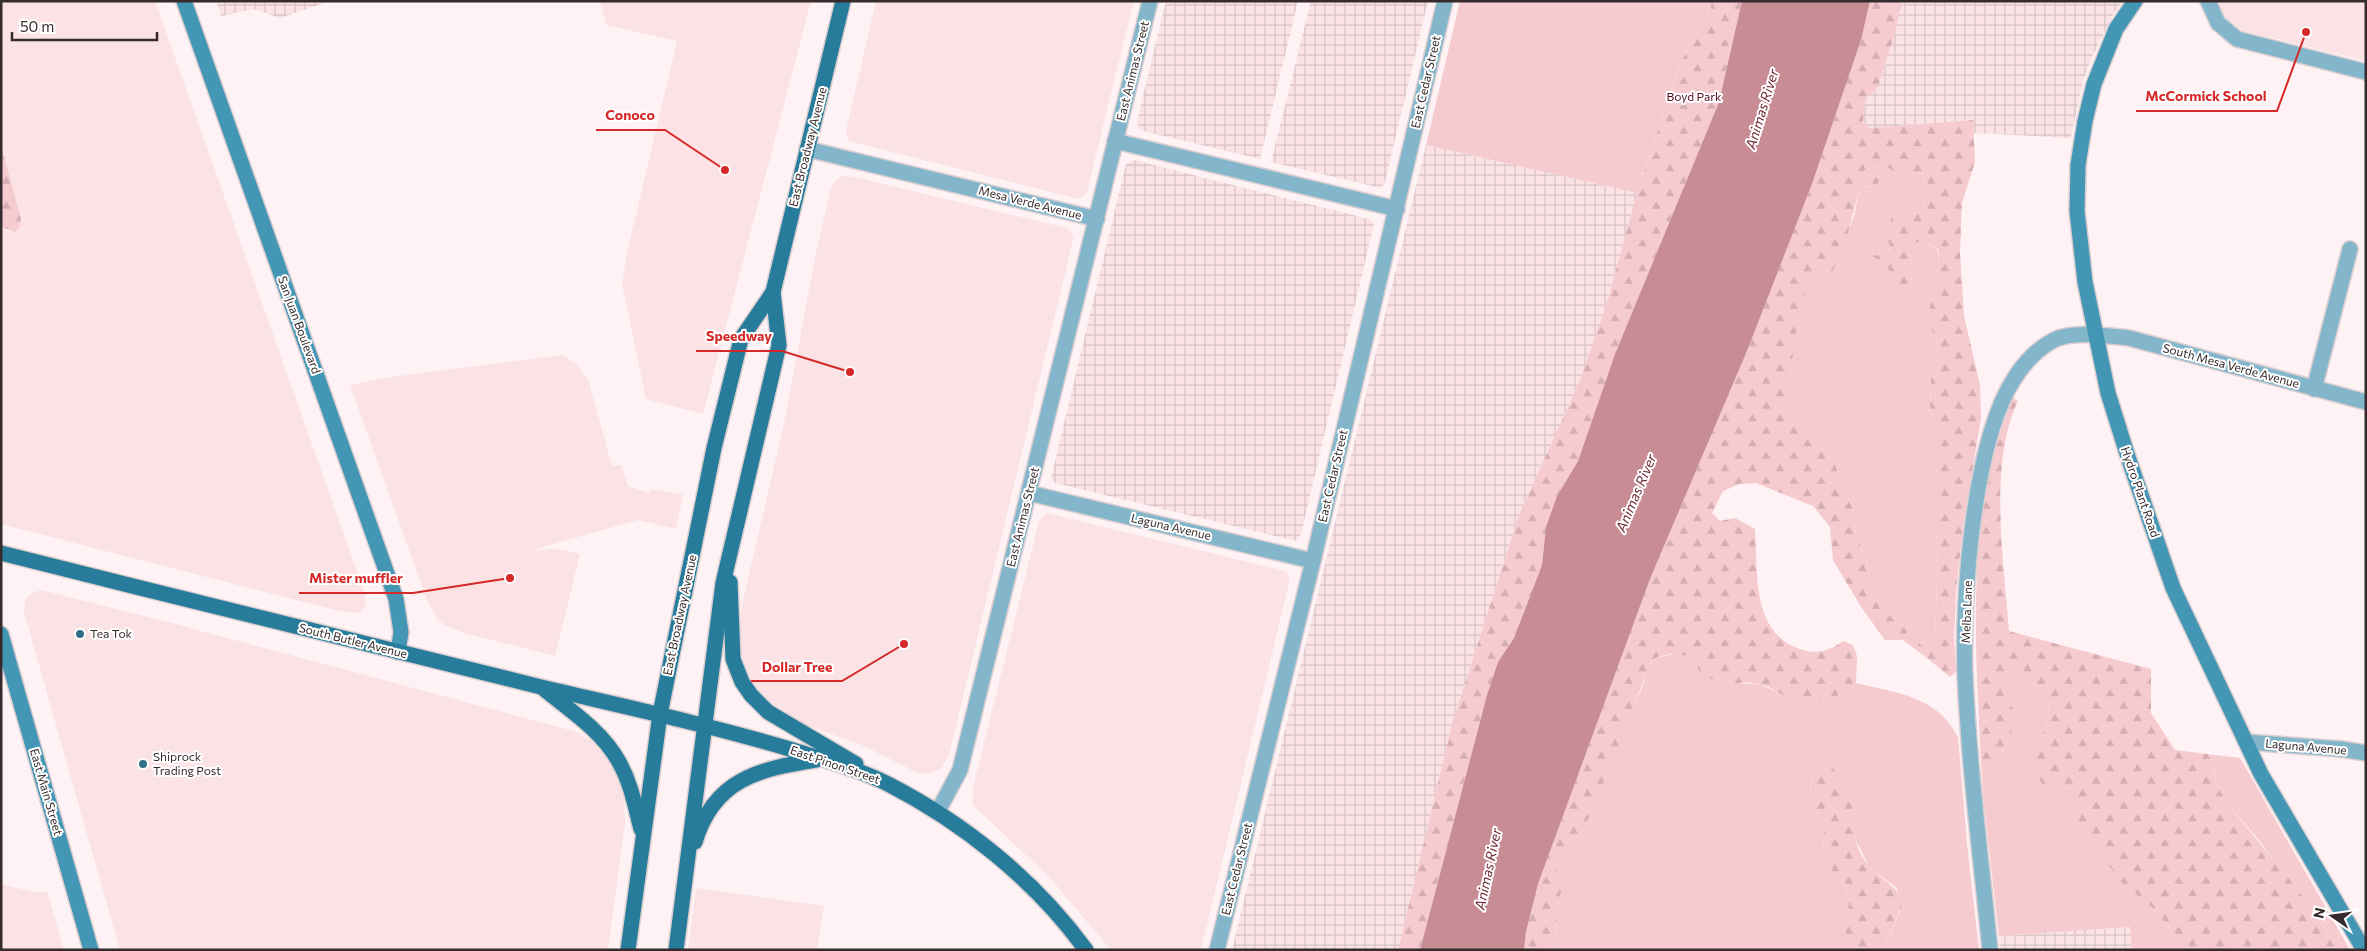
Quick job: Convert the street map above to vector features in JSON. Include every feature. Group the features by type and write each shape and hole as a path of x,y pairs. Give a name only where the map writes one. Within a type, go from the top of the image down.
{"main road":[{"name":"East Broadway Avenue","path":"628,950 660,714 714,448 741,340 772,292 843,1"},
{"name":"East Broadway Avenue","path":"676,950 723,584 779,346 772,292"},
{"path":"730,550 733,659 742,682 751,695 768,712 827,745 885,783"},
{"name":"South Butler Avenue","path":"1,553 542,687 705,724"},
{"path":"542,687 590,727 612,750 627,778 643,836"},
{"name":"East Pinon Street","path":"705,724 821,759 885,783 938,811 973,835 1047,903 1086,950"},
{"path":"685,877 701,826 711,808 725,793 739,781 756,772 774,766 821,759"}],"street":[{"name":"San Juan Boulevard","path":"184,1 396,600 401,632 398,652"},
{"name":"East Animas Street","path":"1115,142 1150,1"},
{"name":"East Cedar Street","path":"1217,950 1313,561 1446,1"},
{"name":"Hydro Plant Road","path":"2136,1 2116,29 2094,84 2085,121 2078,165 2077,211 2085,282 2108,392 2173,588 2262,774 2364,950"},
{"path":"2208,1 2218,23 2237,39 2366,72"},
{"name":"Mesa Verde Avenue","path":"807,149 1097,219 1115,142"},
{"path":"1115,142 1396,209"},
{"name":"East Animas Street","path":"938,811 950,792 960,770 1097,219"},
{"path":"2314,389 2350,249"},
{"name":"South Mesa Verde Avenue","path":"2095,335 2129,338 2366,402"},
{"name":"Melba Lane","path":"1990,950 1976,819 1965,674 1966,599 1974,519 1988,446 2004,397 2014,378 2043,347 2056,339 2095,335"},
{"name":"Laguna Avenue","path":"1029,494 1313,561"},
{"name":"East Main Street","path":"1,634 91,950"},
{"name":"Laguna Avenue","path":"2246,742 2341,749 2366,753"}],"shaded area":[{"path":"1,1 155,1 366,597 366,605 359,613 339,611 1,524 1,227 10,232 21,219 1,145"},
{"path":"216,1 331,1 280,18 254,9 221,16"},
{"path":"600,1 811,1 703,414 646,399 622,284 627,253 677,41 606,25"},
{"path":"876,1 1134,1 1086,195 1078,199 849,141 846,131"},
{"path":"1166,1 1298,1 1260,159 1143,131 1138,128 1137,121"},
{"path":"1311,1 1428,1 1385,182 1381,188 1271,162"},
{"path":"1902,1 2123,1 2114,13 2092,57 2083,81 2071,138 1974,133 1972,120 1870,128 1863,123 1865,99 1878,87 1896,30"},
{"path":"2217,1 2366,1 2366,61 2240,30 2226,18"},
{"path":"1426,145 1637,193 1608,299 1581,378 1519,515 1452,724 1398,950 1232,950"},
{"path":"1134,160 1369,219 1374,224 1301,534 1296,541 1055,483 1051,478 1126,164"},
{"path":"843,176 854,177 1067,228 1074,236 949,755 942,768 929,774 916,772 862,745 798,722 774,707 755,687 747,673 740,647 741,609 784,424 816,253 831,188 836,180"},
{"path":"563,355 575,363 588,379 611,463 614,466 621,465 628,486 649,493 651,489 683,495 676,529 638,520 532,550 557,549 580,554 555,656 464,633 445,625 437,619 427,600 350,385 384,378"},
{"path":"1046,513 1285,571 1289,574 1289,583 1201,950 1111,950 1050,878 973,805 973,788 1039,521"},
{"path":"41,590 168,622 577,732 593,742 615,768 624,798 625,823 608,950 120,950 24,612 25,601 30,594"},
{"path":"1,884 38,893 47,891 64,950 1,950"},
{"path":"696,888 824,906 817,950 688,950"},
{"path":"2130,927 2132,950 2000,950 1999,936"}],"green space":[{"path":"1460,1 1712,1 1709,15 1680,63 1637,193 1426,145"},
{"name":"Boyd Park","path":"1712,1 1742,1 1719,102 1615,354 1578,461 1557,496 1546,527 1542,565 1514,638 1498,662 1487,695 1420,950 1398,950 1452,724 1519,515 1581,378 1608,299 1637,193 1680,63 1709,15"},
{"path":"1870,1 1902,1 1896,30 1878,87 1865,99 1863,123 1870,128 1973,120 1975,162 1962,203 1960,253 1964,316 1980,385 1981,418 1963,527 1956,592 1954,640 1956,672 1950,677 1927,658 1917,644 1935,641 1938,548 1934,518 1941,491 1935,466 1935,441 1939,434 1930,408 1931,379 1938,344 1927,317 1935,287 1939,260 1938,249 1928,244 1916,242 1908,249 1913,269 1910,289 1896,289 1889,280 1894,274 1873,256 1887,253 1891,248 1887,239 1898,230 1891,222 1892,214 1902,210 1910,217 1922,211 1930,192 1923,174 1910,172 1899,174 1886,167 1869,166 1860,174 1881,178 1876,186 1860,187 1844,248 1831,274 1810,279 1794,345 1790,412 1834,462 1852,507 1856,536 1866,557 1869,580 1879,607 1908,630 1903,640 1885,640 1861,607 1833,560 1830,527 1813,506 1756,483 1740,484 1723,491 1712,513 1720,521 1735,518 1755,529 1760,599 1765,615 1773,630 1784,641 1806,651 1823,651 1843,641 1853,645 1857,656 1856,683 1828,702 1801,706 1769,687 1747,682 1726,685 1699,674 1697,658 1667,655 1656,658 1651,662 1592,812 1579,835 1556,860 1561,892 1553,950 1524,950 1526,932 1538,884 1650,579 1747,351 1812,184 1861,40"},
{"path":"1,145 21,219 19,228 15,232 1,227"},
{"path":"1869,166 1886,167 1899,174 1910,172 1923,174 1930,192 1922,211 1908,220 1887,253 1874,256 1910,289 1913,269 1908,249 1915,242 1928,244 1937,249 1939,260 1935,287 1927,317 1938,344 1931,379 1930,408 1939,434 1935,466 1942,491 1934,518 1938,548 1935,642 1917,644 1927,658 1903,640 1908,630 1879,607 1869,580 1866,557 1856,536 1852,507 1834,462 1790,412 1794,345 1810,279 1831,274 1854,216 1860,187 1876,186 1880,178 1859,174"},
{"path":"2013,398 2018,401 2009,426 2003,454 2000,514 2009,631 2151,669 2151,713 2175,750 2207,754 2214,763 2215,782 2229,806 2291,881 2322,924 2337,950 2187,950 2153,908 2121,882 2084,831 2073,807 2076,804 2074,788 2058,789 2043,785 2034,770 2037,748 2047,725 2049,705 2039,689 2022,672 2007,667 2004,698 2013,708 2011,735 1992,773 1987,771 1981,761 1976,623 1980,531 1987,486 1998,441"},
{"path":"1678,654 1697,658 1726,684 1739,683 1766,687 1801,706 1828,702 1856,683 1914,698 1939,713 1949,723 1958,737 1979,950 1883,950 1900,911 1897,888 1870,868 1855,839 1852,820 1819,767 1813,776 1810,791 1823,827 1826,862 1843,882 1848,899 1847,927 1840,950 1553,950 1561,892 1556,860 1565,849 1642,688 1649,666 1655,659"},
{"path":"2007,667 2022,672 2039,689 2049,705 2047,725 2037,748 2058,789 2074,788 2084,831 2121,881 2153,908 2187,950 2132,950 2130,927 1999,936 1983,796 1981,761 1987,771 1992,773 2011,735 2004,698"},
{"path":"2207,754 2240,758 2350,950 2337,950 2322,924 2258,839 2229,806 2215,782 2214,763"},
{"path":"1819,767 1832,767 1846,785 1851,799 1855,836 1864,860 1904,900 1883,950 1840,950 1847,927 1848,899 1843,882 1826,862 1823,827 1810,791 1813,776"}],"water":[{"name":"Animas River","path":"1742,1 1870,1 1861,40 1812,184 1747,351 1650,579 1538,884 1526,932 1524,950 1420,950 1487,695 1498,662 1514,638 1542,565 1546,527 1557,496 1578,461 1615,354 1719,102"}],"place":[{"name":"McCormick School","path":"2306,32"},
{"name":"Conoco","path":"725,170"},
{"name":"Speedway","path":"850,372"},
{"name":"Mister muffler","path":"510,578"},
{"name":"Tea Tok","path":"80,634"},
{"name":"Dollar Tree","path":"904,644"},
{"name":"Shiprock Trading Post","path":"143,764"}]}
